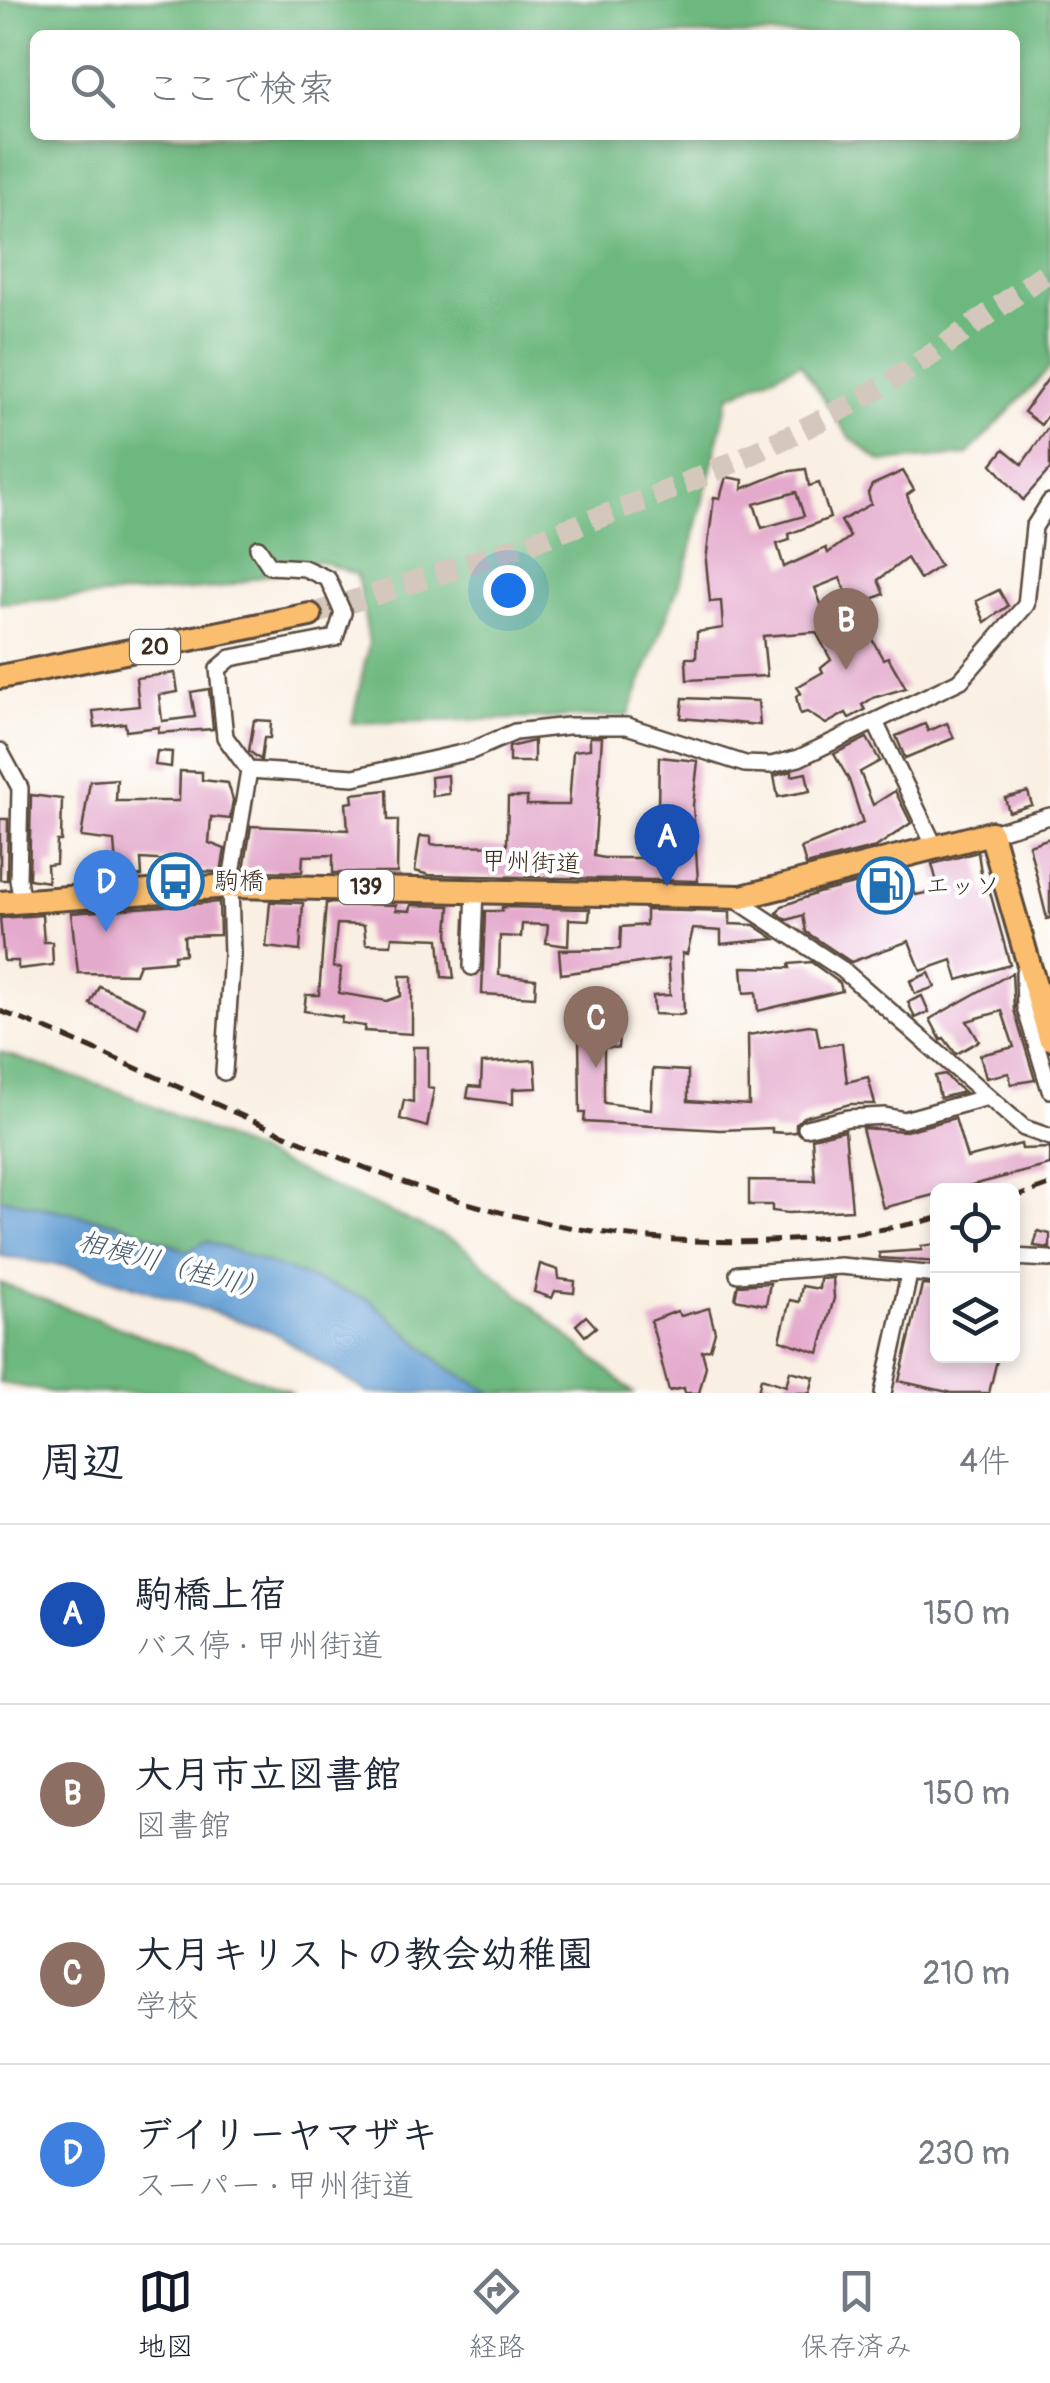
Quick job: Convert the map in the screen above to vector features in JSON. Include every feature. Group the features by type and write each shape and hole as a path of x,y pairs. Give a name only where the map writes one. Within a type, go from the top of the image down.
{"highway":[{"name":"20","path":"0,677 310,616"},
{"name":"甲州街道","path":"11,903 230,886 475,888 732,897 768,894 991,833"},
{"path":"991,833 1050,1038"}],"street":[{"path":"249,770 354,778 471,751 514,732 627,726 745,764 771,765 818,751 960,680 1026,605 1034,527 1050,502"},
{"path":"224,1072 232,955 230,886 249,770 225,738 218,669 231,658 334,638 344,613 328,579 304,568 270,566 258,548"},
{"path":"876,724 935,847"},
{"path":"0,751 20,788 11,903"},
{"name":"甲州街道","path":"991,833 1050,816"},
{"path":"472,967 475,888"},
{"path":"732,897 843,970 1024,1128 1050,1137"},
{"path":"1024,948 1050,992"},
{"path":"1024,948 1025,1007 1050,1090"},
{"path":"806,1128 866,1116 904,1120 988,1097"},
{"path":"1020,1257 1050,1259"},
{"path":"738,1274 840,1266 930,1275"},
{"path":"883,1393 909,1274"}],"green space":[{"path":"0,0 1050,0 1050,368 967,455 881,462 849,437 800,363 729,396 687,564 628,716 352,723 369,643 357,575 319,561 219,588 0,603"},
{"path":"0,1052 125,1094 459,1243 634,1393 493,1393 446,1367 370,1300 207,1241 188,1251 121,1224 0,1198"},
{"path":"0,1283 291,1393 57,1393 0,1383"}],"water":[{"name":"相模川（桂川）","path":"0,1198 121,1224 187,1251 207,1241 370,1300 446,1367 493,1393 368,1393 271,1331 78,1268 0,1256"}],"building":[{"path":"1050,376 1050,412 1041,425 1024,412"},
{"path":"1050,425 1050,469 1023,500 992,464 1004,449 1022,464"},
{"path":"806,469 809,486 819,483 830,518 789,534 790,540 777,544 784,567 826,548 828,553 850,537 841,521 871,504 868,493 872,485 903,471 914,490 907,495 919,531 940,566 920,579 907,558 878,580 884,594 860,604 865,610 859,616 883,659 888,657 906,688 873,698 862,705 865,710 849,718 846,713 826,724 807,712 800,714 796,696 801,693 797,687 823,672 821,668 831,660 816,632 763,636 767,676 687,680 686,658 696,658 697,632 723,628 721,601 710,602 706,561 714,497 720,498 726,477 743,480 742,489 784,472","holes":["796,492 804,516 762,528 754,504","840,578 851,605 827,620 815,588"]},
{"path":"999,590 1008,606 985,622 976,601"},
{"path":"175,673 178,692 159,695 162,721 195,717 191,692 209,689 213,729 158,733 159,727 126,731 125,723 95,727 93,711 139,706 136,678"},
{"path":"683,698 758,701 760,725 681,718"},
{"path":"254,720 271,721 270,738 264,738 261,760 249,751"},
{"path":"947,723 954,738 905,758 896,736 925,724 928,731"},
{"path":"590,737 602,737 594,856 657,858 659,757 698,761 693,805 698,881 429,875 415,871 420,836 431,837 431,844 437,845 507,846 508,797 527,797 527,805 569,805 573,751 590,749"},
{"path":"867,738 880,761 860,772 873,805 895,791 911,823 876,847 806,865 801,848 863,823 849,780 834,754"},
{"path":"534,741 534,762 509,762 509,747"},
{"path":"157,751 172,752 171,767 155,765"},
{"path":"180,771 202,772 202,780 228,783 233,800 230,819 211,817 209,843 225,849 221,872 188,871 188,862 141,859 142,876 117,878 114,841 81,837 90,781 117,779 116,801 179,801"},
{"path":"792,771 792,776 806,773 810,791 778,797 774,776"},
{"path":"448,775 449,794 432,796 431,777"},
{"path":"387,790 388,820 398,820 397,873 333,873 333,855 303,856 302,872 244,871 251,826 348,830 346,803 353,802 352,794"},
{"path":"1028,792 1032,805 1009,812 1005,798"},
{"path":"31,795 62,799 61,841 57,841 56,864 47,865 48,882 29,879"},
{"path":"0,819 8,819 7,880 0,880"},
{"path":"1050,838 1050,918 1047,919 1029,845"},
{"path":"978,852 984,894 990,892 1010,965 958,980 952,960 921,971 909,941 851,962 806,932 803,915 787,920 777,913 782,906 818,893 881,877 887,890 909,883 916,895 939,890 932,864"},
{"path":"219,902 220,935 184,936 185,954 174,955 174,961 139,964 135,974 78,973 71,913"},
{"path":"270,902 303,903 300,951 266,947"},
{"path":"326,903 396,905 396,910 410,911 411,905 450,906 448,934 454,978 442,977 439,939 392,937 391,945 366,944 364,925 337,924 333,967 341,968 339,993 387,1001 401,996 400,976 412,976 412,1034 364,1031 365,1026 341,1023 342,1017 304,1011 306,995 319,995"},
{"path":"502,907 590,909 589,920 569,919 568,946 546,943 548,925 522,924 521,937 500,936 499,975 536,979 535,997 482,994 485,911 502,911"},
{"path":"646,910 730,912 730,924 754,925 775,939 721,944 721,931 693,929 687,954 682,953 684,1014 680,1015 654,1014 653,996 670,995 668,959 561,974 559,950 620,949 621,927 646,925"},
{"path":"42,915 44,942 52,942 53,965 18,969 18,961 4,961 0,918"},
{"path":"811,962 840,983 842,991 758,1011 756,992 744,993 742,967 790,968 789,964"},
{"path":"929,973 935,987 915,994 910,981"},
{"path":"1012,973 1014,1010 1035,1080 1011,1084 1009,1073 986,1078 980,1055 1014,1047 1002,1011 967,1021 979,1041 956,1054 944,1038 941,1040 930,1019"},
{"path":"99,986 145,1007 138,1027 90,1004"},
{"path":"922,996 929,1012 915,1018 908,1002"},
{"path":"816,1026 820,1047 842,1043 847,1082 868,1077 875,1104 850,1104 803,1117 796,1124 796,1132 786,1133 772,1132 772,1128 720,1130 584,1122 585,1113 580,1113 579,1033 619,1034 618,1048 604,1047 604,1103 651,1109 653,1069 688,1071 688,1101 749,1105 748,1035"},
{"path":"413,1047 428,1047 428,1088 434,1089 427,1127 400,1119 404,1100 413,1102"},
{"path":"535,1060 537,1088 513,1089 513,1104 467,1098 469,1086 481,1087 482,1063"},
{"path":"945,1074 964,1092 940,1098 935,1076"},
{"path":"955,1118 967,1158 1021,1144 1022,1149 1050,1148 1050,1165 980,1183 930,1183 930,1196 883,1208 862,1128 906,1131"},
{"path":"845,1130 852,1210 788,1213 772,1211 772,1205 749,1205 749,1180 815,1181 812,1138"},
{"path":"1038,1231 1050,1234 1050,1248 1034,1246"},
{"path":"930,1245 930,1261 880,1258 879,1253 922,1250 921,1246"},
{"path":"540,1264 558,1270 559,1279 575,1281 574,1293 555,1291 552,1298 534,1292"},
{"path":"833,1278 834,1298 819,1353 780,1340 790,1300 799,1302 802,1286 819,1289 820,1279"},
{"path":"770,1283 766,1305 735,1299 738,1285"},
{"path":"922,1285 930,1286 930,1363 996,1363 989,1393 952,1393 899,1381"},
{"path":"709,1308 715,1332 710,1349 702,1351 706,1366 699,1393 685,1393 684,1388 669,1391 651,1321 677,1311 681,1316"},
{"path":"586,1316 596,1327 585,1336 576,1325"},
{"path":"790,1371 814,1377 810,1393 758,1393 761,1378 786,1386"}],"tunnel":[{"path":"310,615 588,522 790,436 906,372 1050,270"}],"railway":[{"path":"0,1011 346,1160 464,1202 522,1217 640,1237 700,1241 820,1238 930,1220"},
{"path":"1020,1195 1050,1185"}],"place":[{"name":"大月市立図書館","path":"846,670"},
{"name":"駒橋","path":"175,881"},
{"name":"駒橋上宿","path":"667,886"},
{"name":"エッソ","path":"886,886"},
{"name":"デイリーヤマザキ","path":"106,932"},
{"name":"大月キリストの教会幼稚園","path":"596,1068"}]}
